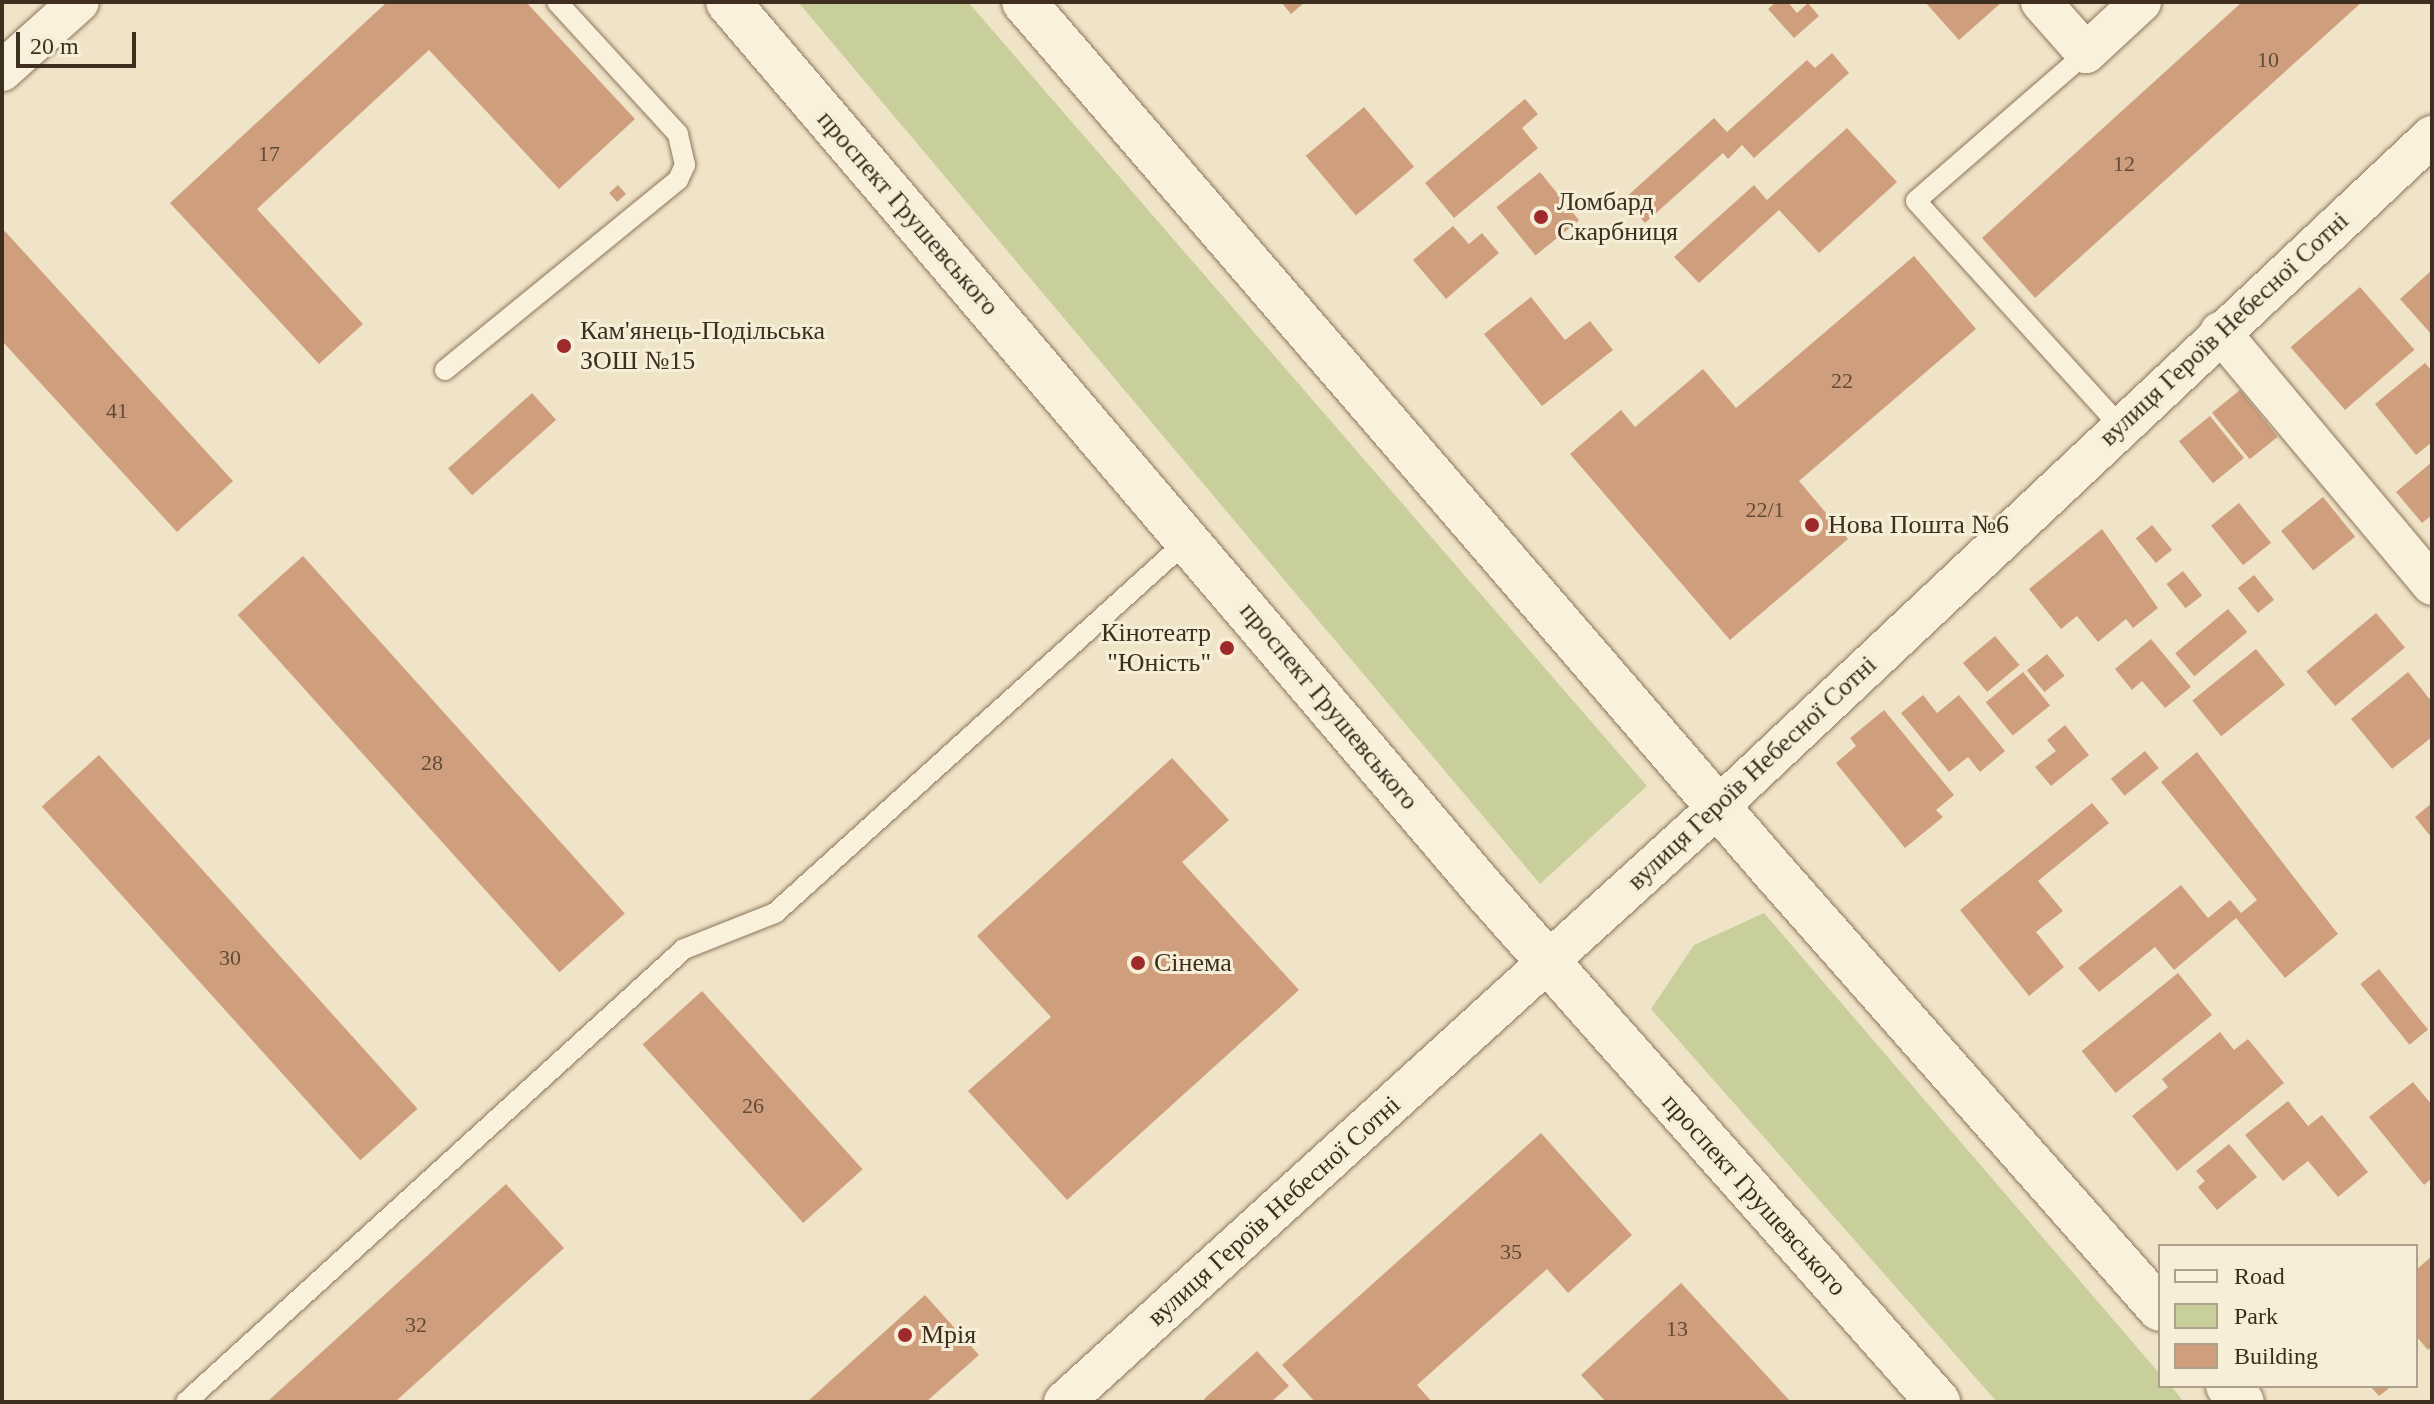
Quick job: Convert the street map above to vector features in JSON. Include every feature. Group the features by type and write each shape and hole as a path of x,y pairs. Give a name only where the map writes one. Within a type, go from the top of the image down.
{"main road":[{"name":"проспект Грушевського","path":"728,2 1548,962 1938,1402"},
{"path":"1024,2 1718,807 2158,1307"}],"street":[{"path":"2,71 79,2"},
{"path":"2041,2 2086,53 2141,2"},
{"name":"вулиця Героїв Небесної Сотні","path":"1064,1402 1718,807 2432,136"},
{"path":"2220,332 2432,585"}],"lane":[{"path":"445,370 678,180 685,165 678,134 557,2"},
{"path":"2086,53 1916,201 2120,426"},
{"path":"186,1402 684,949 775,913 1188,540"}],"green space":[{"path":"798,2 968,2 1647,786 1540,884"},
{"path":"1764,913 2158,1372 2158,1388 2173,1388 2184,1402 1997,1402 1651,1009 1694,945"}],"building":[{"path":"387,2 526,2 635,119 559,189 429,50 257,209 363,324 319,364 170,203"},
{"path":"1281,2 1305,2 1291,14"},
{"path":"1776,2 1788,2 1797,13 1808,3 1819,16 1794,38 1768,9"},
{"path":"1925,2 2002,2 1959,40"},
{"path":"2242,2 2362,2 2035,298 1982,238"},
{"path":"1832,53 1849,73 1754,158 1742,145 1728,159 1723,153 1645,223 1624,199 1714,118 1727,132 1807,60 1815,68"},
{"path":"1525,99 1538,114 1522,128 1538,148 1454,218 1425,183"},
{"path":"1364,107 1414,167 1356,216 1306,156"},
{"path":"1847,128 1897,182 1819,253 1779,210 1699,283 1674,257 1754,185 1767,200"},
{"path":"1540,172 1579,220 1535,255 1496,207"},
{"path":"618,185 626,194 617,202 609,193"},
{"path":"1453,226 1469,244 1482,233 1499,253 1446,299 1413,260"},
{"path":"2,228 233,481 177,532 2,341"},
{"path":"1914,256 1976,329 1799,481 1848,539 1730,640 1570,454 1621,410 1635,427 1703,369 1736,408"},
{"path":"2432,270 2432,335 2400,299"},
{"path":"2360,287 2414,350 2345,410 2291,347"},
{"path":"1531,297 1565,340 1590,321 1613,350 1542,406 1484,334"},
{"path":"2425,363 2432,371 2432,442 2416,455 2375,404"},
{"path":"2240,390 2278,437 2250,459 2212,413"},
{"path":"532,393 556,420 472,495 448,469"},
{"path":"2210,416 2244,458 2213,483 2179,441"},
{"path":"2432,462 2432,515 2422,523 2396,492"},
{"path":"2323,497 2355,537 2313,571 2281,531"},
{"path":"2239,503 2271,543 2243,565 2211,526"},
{"path":"2152,525 2172,550 2156,563 2136,538"},
{"path":"2102,529 2158,608 2133,628 2126,619 2098,642 2077,616 2061,629 2029,589"},
{"path":"303,556 625,913 559,972 238,615"},
{"path":"2183,571 2202,595 2186,608 2166,584"},
{"path":"2254,575 2274,600 2258,613 2238,588"},
{"path":"2228,609 2247,632 2194,676 2175,653"},
{"path":"2376,613 2405,647 2335,706 2306,671"},
{"path":"1995,636 2019,665 1987,692 1963,663"},
{"path":"2151,639 2191,687 2165,708 2142,681 2132,690 2115,669"},
{"path":"2256,649 2285,685 2221,736 2192,701"},
{"path":"2047,654 2065,676 2044,692 2027,670"},
{"path":"2023,672 2050,705 2013,736 1986,702"},
{"path":"2408,672 2432,702 2432,737 2392,769 2351,719"},
{"path":"1923,695 1937,713 1959,695 2005,751 1980,772 1968,757 1949,772 1901,713"},
{"path":"1884,710 1954,795 1936,810 1943,817 1905,848 1836,763 1856,746 1850,738"},
{"path":"2065,725 2089,755 2051,786 2035,767 2056,751 2047,740"},
{"path":"2145,751 2159,768 2125,796 2111,779"},
{"path":"2197,752 2338,934 2285,978 2236,918 2174,970 2155,947 2099,992 2078,968 2181,885 2208,918 2230,900 2241,913 2257,900 2161,782"},
{"path":"99,755 418,1109 360,1160 42,807"},
{"name":"Сінема","path":"1172,758 1229,820 1182,862 1299,990 1067,1200 968,1091 1051,1017 977,936"},
{"path":"2092,803 2109,823 2038,881 2063,911 2036,932 2064,967 2029,996 1960,910"},
{"path":"2432,803 2432,838 2415,817"},
{"path":"2379,969 2428,1030 2409,1045 2360,984"},
{"path":"2178,973 2212,1015 2116,1093 2082,1051"},
{"path":"702,991 863,1169 803,1223 643,1045"},
{"path":"2220,1032 2234,1050 2248,1039 2284,1083 2177,1171 2132,1116 2168,1087 2162,1079"},
{"path":"2413,1082 2432,1105 2432,1178 2424,1185 2369,1117"},
{"path":"2288,1101 2308,1126 2322,1115 2368,1172 2338,1197 2308,1161 2283,1181 2245,1135"},
{"path":"1541,1133 1632,1235 1568,1293 1547,1269 1417,1385 1432,1402 1315,1402 1282,1365"},
{"path":"2229,1144 2257,1177 2217,1210 2198,1187 2205,1181 2196,1171"},
{"path":"506,1184 564,1248 395,1402 267,1402"},
{"path":"2432,1256 2432,1346 2428,1350 2418,1338 2418,1268"},
{"path":"1681,1283 1791,1402 1606,1402 1581,1375"},
{"path":"925,1295 979,1355 926,1402 807,1402"},
{"path":"1257,1351 1289,1386 1271,1402 1207,1402 1204,1399"},
{"path":"2372,1388 2389,1388 2379,1396"}],"place":[{"name":"Ломбард Скарбниця","path":"1541,217"},
{"name":"Кам'янець-Подільська ЗОШ №15","path":"564,346"},
{"name":"Нова Пошта №6","path":"1812,525"},
{"name":"Кінотеатр \"Юність\"","path":"1227,648"},
{"name":"Сінема","path":"1138,963"},
{"name":"Мрія","path":"905,1335"}]}
